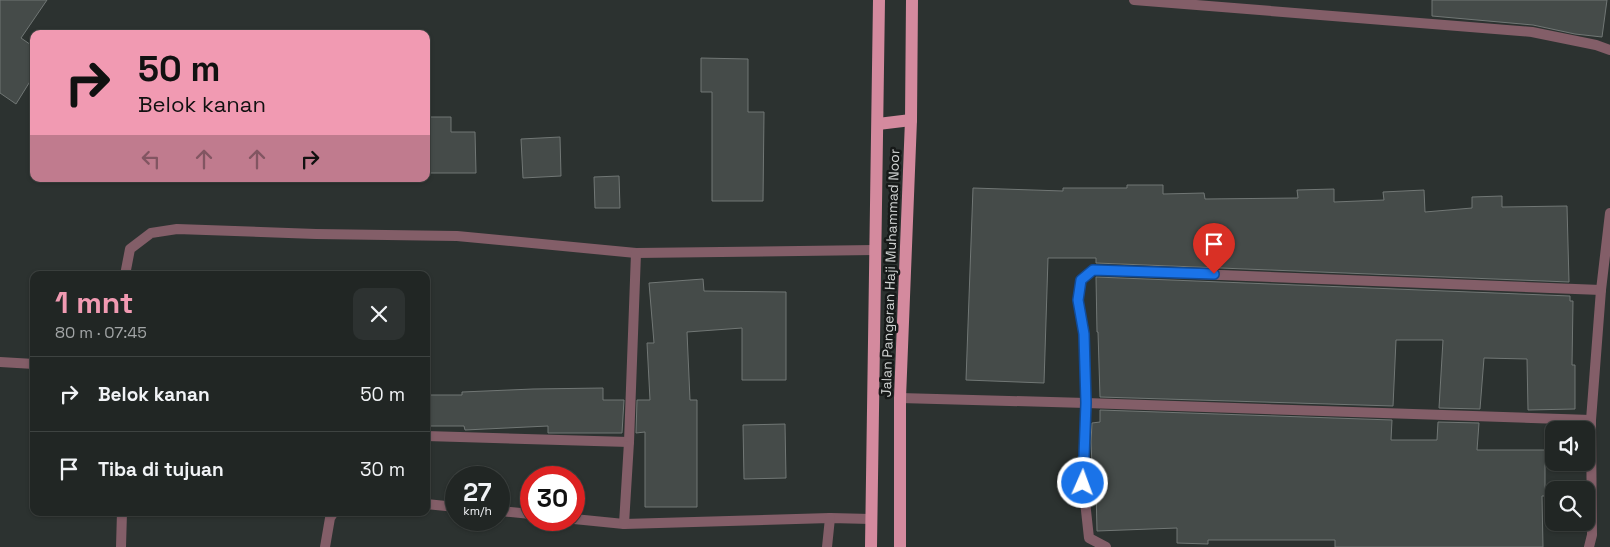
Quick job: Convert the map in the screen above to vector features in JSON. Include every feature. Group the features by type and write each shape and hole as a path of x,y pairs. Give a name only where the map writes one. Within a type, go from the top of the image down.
{"main road":[{"name":"Jalan Pangeran Haji Muhammad Noor","path":"871,547 879,0"},
{"name":"Jalan Pangeran Haji Muhammad Noor","path":"900,547 900,398 911,120 912,0"},
{"path":"878,124 911,120"}],"street":[{"path":"1134,0 1532,32 1596,45 1610,50"},
{"path":"1589,547 1592,535 1590,420 1601,290 1610,213"},
{"path":"126,271 130,249 151,233 177,229 316,234 457,236 636,253 874,250"},
{"path":"624,524 636,253"},
{"path":"1106,547 1088,538 1083,483 1086,403 1084,334 1078,300 1081,280 1093,270 1601,290"},
{"path":"0,362 30,364"},
{"path":"900,398 1590,420"},
{"path":"430,436 629,442"},
{"path":"430,504 445,506"},
{"path":"121,547 122,516"},
{"path":"325,547 331,516"},
{"path":"585,519 624,524 830,518 872,519"},
{"path":"827,547 830,518"}],"building":[{"path":"0,0 47,0 21,38 30,44 30,81 16,104 0,93"},
{"path":"1432,0 1607,0 1602,37 1575,34 1533,25 1432,16"},
{"path":"701,58 748,59 748,112 764,112 763,201 712,201 712,92 701,92"},
{"path":"430,117 451,117 451,132 475,132 476,173 430,173"},
{"path":"560,137 561,176 523,178 521,139"},
{"path":"619,176 620,208 595,208 594,177"},
{"path":"1127,185 1163,185 1163,194 1204,193 1205,199 1298,198 1297,190 1334,189 1334,202 1384,200 1383,192 1424,190 1425,212 1472,208 1472,197 1502,196 1502,207 1567,206 1569,282 1096,263 1096,258 1048,258 1044,383 966,380 973,188 1063,191 1063,188 1127,188"},
{"path":"1096,277 1570,296 1570,301 1573,301 1572,365 1575,365 1575,409 1528,410 1527,359 1484,358 1480,409 1439,408 1443,340 1396,340 1393,406 1100,397"},
{"path":"703,279 704,291 786,292 786,380 742,380 742,328 687,332 690,400 697,400 697,507 645,507 645,432 636,433 637,400 650,400 647,343 654,343 649,283"},
{"path":"603,388 603,400 624,400 622,433 548,433 548,426 465,430 464,426 430,426 430,395 462,395 462,392"},
{"path":"1100,410 1392,420 1391,440 1437,440 1438,422 1479,423 1477,450 1545,450 1545,496 1542,496 1543,547 1335,547 1335,540 1208,540 1208,544 1177,543 1177,528 1097,531 1096,488 1093,488 1091,442 1092,423 1100,422"},
{"path":"785,424 786,478 744,479 743,425"}],"route":[{"path":"1083,483 1086,403 1084,334 1078,300 1081,280 1093,270 1214,274"}]}
